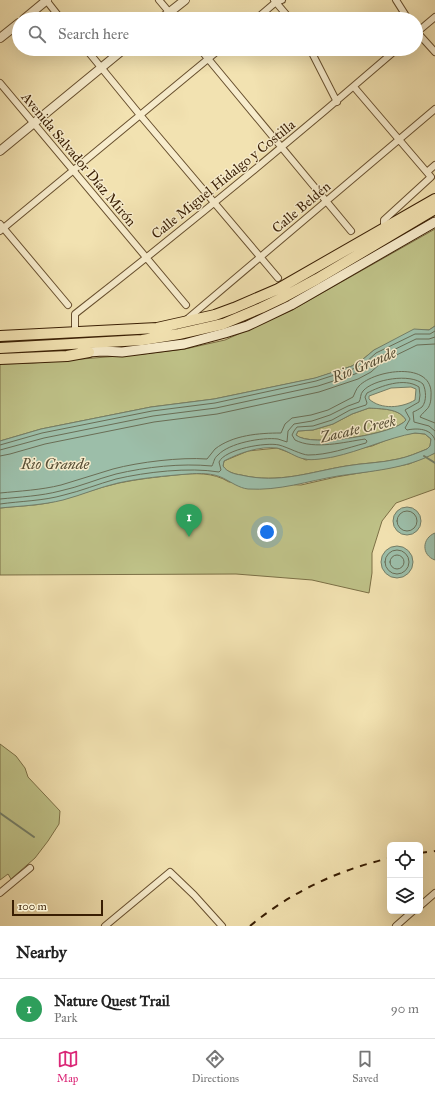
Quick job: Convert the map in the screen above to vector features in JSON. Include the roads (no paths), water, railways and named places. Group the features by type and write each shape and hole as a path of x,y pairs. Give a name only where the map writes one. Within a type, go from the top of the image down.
{"highway":[{"path":"0,336 157,328 221,313 265,295 435,199"},
{"path":"0,348 159,337 223,324 260,308 310,283 435,209"},
{"path":"0,359 67,356 89,352"}],"main road":[{"path":"75,332 75,344 78,349 89,352 122,352 184,344 225,334 247,326 291,305 435,222"}],"street":[{"path":"32,12 46,0 55,12"},
{"path":"159,0 169,12"},
{"path":"175,12 184,0"},
{"path":"396,0 404,12"},
{"path":"264,12 277,1 285,12"},
{"path":"423,26 435,17"},
{"path":"0,38 12,29"},
{"path":"423,39 435,52"},
{"path":"92,56 140,115 278,278"},
{"path":"0,151 115,56"},
{"path":"206,56 351,231"},
{"path":"68,305 1,228 73,171 212,56"},
{"path":"313,56 336,102"},
{"name":"Calle Miguel Hidalgo y Costilla","path":"75,332 76,314 146,259 390,56"},
{"name":"Avenida Salvador Díaz Mirón","path":"0,83 186,305"},
{"path":"354,87 429,175"},
{"name":"Calle Beldén","path":"183,323 259,257 435,110"},
{"path":"384,229 384,220 429,175 435,165"},
{"path":"0,893 30,868"},
{"path":"105,926 170,872 194,895 222,926"},
{"path":"423,903 435,893"},
{"path":"396,926 410,914"}],"water":[{"name":"Rio Grande","path":"435,326 435,453 412,463 388,469 338,476 271,489 248,489 238,486 219,476 206,474 153,477 111,485 55,502 0,508 0,441 41,429 151,407 214,399 315,378 352,366 374,350 414,329 429,330","holes":["411,387 416,389 415,400 404,405 392,407 379,405 369,399 369,396 391,388","369,408 384,409 399,413 406,420 387,430 352,438 318,440 304,439 296,435 298,431 313,430 333,424 352,414","415,433 425,434 431,439 430,446 427,449 398,459 346,466 281,478 238,475 229,471 223,466 224,461 236,455 256,449 277,448 295,456 308,460 315,460 333,457"]},
{"path":"407,507 417,511 421,521 417,531 407,535 397,531 393,521 397,511"},
{"path":"435,533 435,560 430,558 427,554 425,551 425,546 431,535"},
{"path":"394,546 400,546 410,553 413,562 412,568 406,575 400,578 394,578 384,571 381,565 381,559 388,549"}],"waterway":[{"path":"424,456 435,463"},
{"path":"0,813 34,837"}],"railway":[{"path":"423,853 435,851"},
{"path":"250,926 282,903 316,884 352,869 387,859"}],"place":[{"name":"Nature Quest Trail","path":"189,537"}],"water label":[{"name":"Zacate Creek","path":"358,429"}]}
